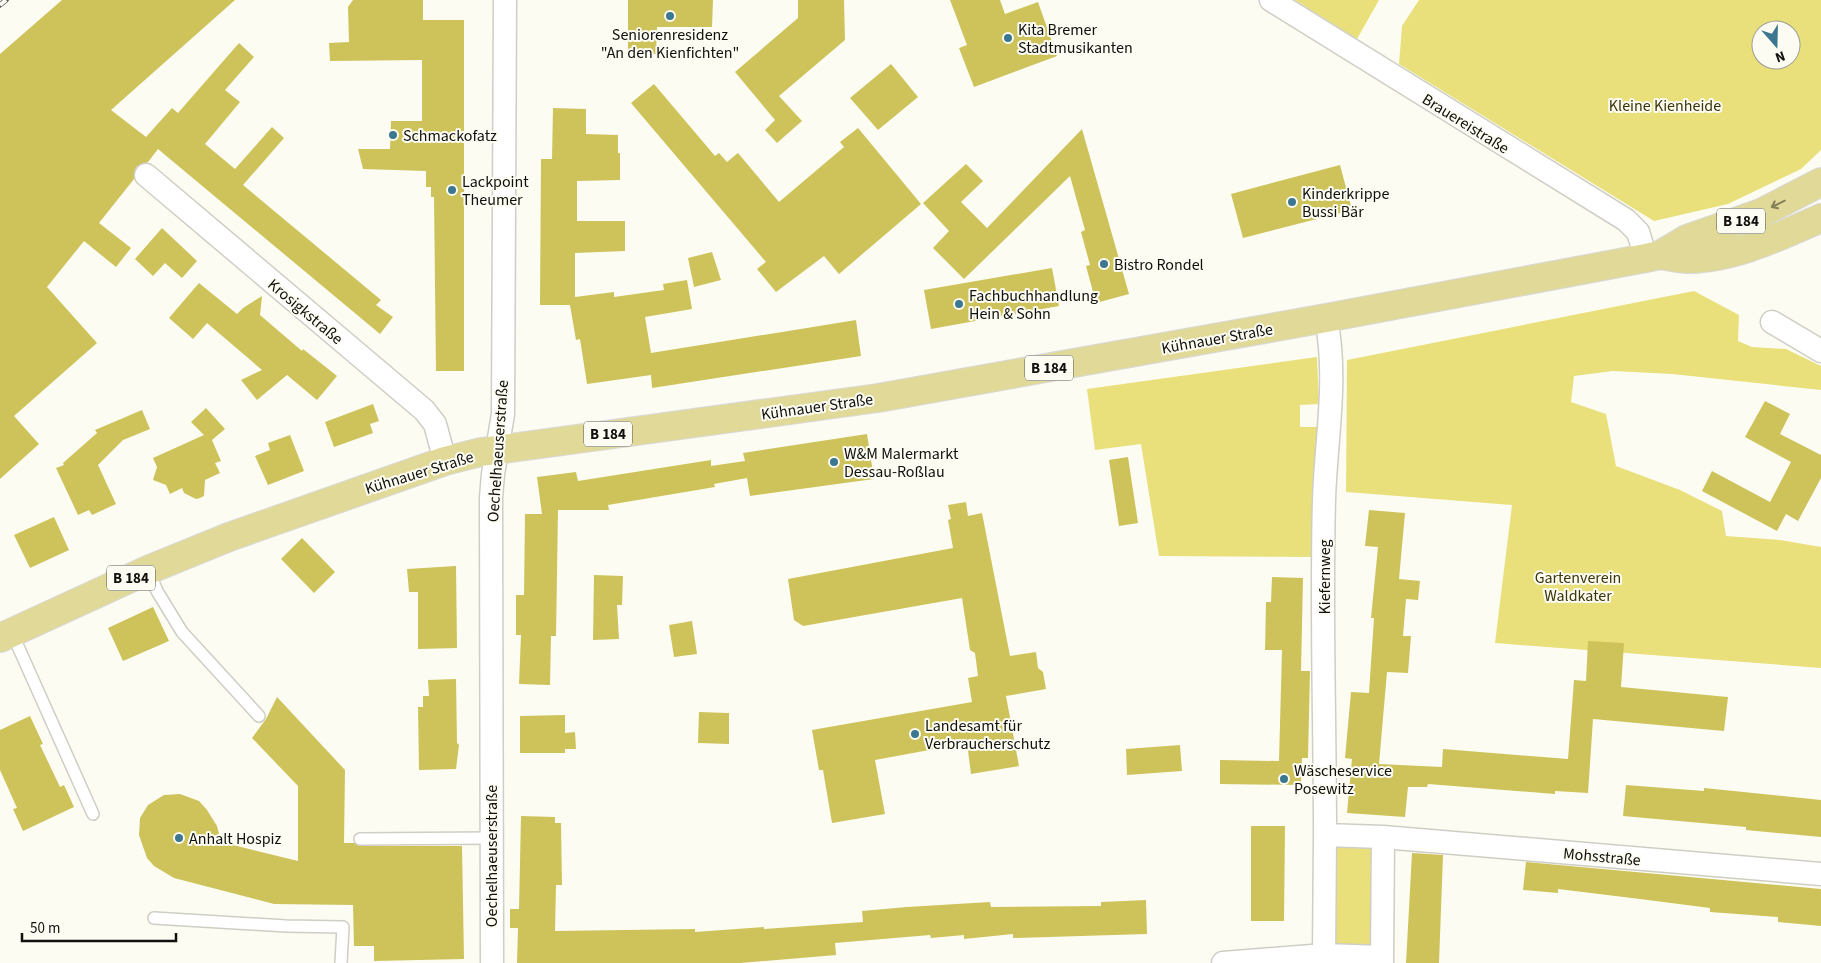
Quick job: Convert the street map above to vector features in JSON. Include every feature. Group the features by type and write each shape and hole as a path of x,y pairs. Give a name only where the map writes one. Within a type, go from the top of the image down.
{"main road":[{"name":"Kühnauer Straße","path":"1653,257 1687,239 1761,213 1821,182"},
{"name":"Kühnauer Straße","path":"6,636 148,570 229,537 445,461 496,450 878,398 1653,257 1687,259 1723,254 1772,239 1821,218"}],"street":[{"name":"Oechelhaeuserstraße","path":"492,963 491,507 496,450 503,414 505,0"},
{"name":"Brauereistraße","path":"1271,0 1626,220 1638,232 1653,257"},
{"name":"Krosigkstraße","path":"146,175 424,410 435,424 445,461"},
{"name":"Kiefernweg","path":"1324,955 1324,498 1331,378 1331,348 1326,318"},
{"path":"1772,322 1821,351"},
{"path":"1223,963 1324,955 1382,960 1383,837 1325,835"},
{"name":"Mohsstraße","path":"1383,837 1821,874"}],"lane":[{"path":"148,570 157,591 182,632 259,716"},
{"path":"6,636 93,814"},
{"path":"360,839 491,838"},
{"path":"154,918 286,926 343,927 341,963"}],"green space":[{"path":"1295,0 1379,0 1357,39"},
{"name":"Kleine Kienheide","path":"1419,0 1821,0 1821,150 1801,169 1728,204 1654,221 1399,64 1402,26"},
{"name":"Gartenverein Waldkater","path":"1694,291 1739,315 1738,341 1752,347 1786,349 1821,366 1821,390 1672,374 1613,371 1574,376 1571,402 1606,414 1616,466 1680,490 1722,511 1726,536 1780,540 1821,547 1821,668 1495,643 1512,505 1346,492 1347,360"},
{"path":"1317,357 1319,404 1300,405 1300,427 1318,427 1319,557 1159,556 1141,444 1095,450 1087,389"},
{"path":"1333,844 1378,845 1376,947 1331,946"}],"building":[{"path":"62,0 235,0 111,110 146,137 172,108 178,113 239,43 254,57 225,90 240,102 205,144 235,169 272,127 284,138 243,185 381,300 376,305 393,317 380,334 158,149 148,162 136,167 134,179 99,223 131,248 116,267 84,241 47,287 97,343 14,416 39,444 0,479 0,54"},
{"path":"353,0 423,0 423,20 464,20 464,371 436,371 434,197 431,197 431,187 426,187 426,171 363,169 358,149 390,149 391,121 422,121 422,60 330,61 329,43 349,42 348,7"},
{"name":"Seniorenresidenz \"An den Kienfichten\"","path":"628,0 713,0 712,27 657,27 656,54 628,54"},
{"path":"798,0 844,0 845,40 779,96 802,121 777,143 765,130 775,120 735,72 798,18"},
{"name":"Kita Bremer Stadtmusikanten","path":"950,0 1000,0 1005,14 1038,2 1057,56 974,87 959,48 967,45"},
{"path":"891,64 918,97 878,130 850,98"},
{"path":"654,84 715,156 719,153 727,162 738,153 779,202 844,147 840,142 858,128 921,204 839,274 824,256 776,292 757,269 766,262 631,103"},
{"path":"553,108 586,109 586,134 618,135 620,180 577,181 577,221 625,221 625,251 575,253 575,297 614,292 614,297 664,290 663,284 687,280 692,309 645,317 651,353 856,320 861,356 652,388 651,375 587,384 580,339 576,340 570,305 540,305 541,159 552,159"},
{"path":"1082,129 1129,294 1096,303 1086,266 1090,265 1081,232 1085,230 1070,176 964,279 933,248 949,231 923,203 966,164 983,181 961,202 987,228"},
{"name":"Kinderkrippe Bussi Bär","path":"1340,165 1352,210 1243,238 1231,194"},
{"path":"162,228 197,261 182,278 165,263 153,276 135,259"},
{"path":"712,252 721,280 694,287 688,258"},
{"path":"1052,268 1059,306 931,329 924,290"},
{"path":"199,283 237,314 262,296 260,315 302,351 303,349 337,376 317,400 287,375 257,400 241,380 262,370 207,323 193,339 169,318"},
{"path":"1765,401 1790,414 1780,434 1821,455 1821,478 1798,521 1786,514 1777,531 1702,491 1712,471 1770,502 1791,462 1745,437"},
{"path":"373,404 379,421 370,424 373,433 334,447 325,422"},
{"path":"206,408 225,429 212,440 221,461 215,463 220,473 205,480 204,496 200,498 196,499 184,493 182,488 170,494 166,485 153,480 157,467 153,458 204,435 191,422"},
{"path":"142,410 150,429 123,440 98,465 116,504 92,515 89,510 78,515 56,468 64,465 63,463 97,433 95,430"},
{"path":"867,434 874,479 750,496 747,478 714,484 715,487 608,505 609,510 558,510 556,636 551,636 550,685 519,684 521,635 516,635 516,595 524,595 525,514 542,514 537,477 576,472 578,481 711,460 711,466 745,461 743,453"},
{"path":"290,435 304,471 268,485 255,456 270,450 268,443"},
{"path":"1128,457 1138,523 1119,526 1109,460"},
{"path":"966,502 968,516 982,513 1010,656 1036,652 1038,668 1043,672 1046,689 1006,696 1019,766 971,774 967,743 875,760 885,814 832,823 823,770 819,770 812,730 972,702 968,678 978,676 975,653 970,650 962,598 803,626 794,620 788,579 953,548 948,520 951,519 948,505"},
{"path":"1369,510 1405,513 1399,579 1420,581 1418,600 1406,599 1403,636 1411,636 1408,673 1387,672 1379,764 1442,767 1443,749 1568,759 1574,680 1586,681 1588,641 1624,643 1621,687 1728,697 1724,731 1593,719 1588,793 1555,791 1555,794 1428,784 1427,787 1408,787 1405,817 1347,813 1352,759 1345,758 1351,692 1369,693 1374,618 1371,618 1378,547 1365,546"},
{"path":"54,517 69,550 30,568 14,535"},
{"path":"302,538 335,572 314,593 281,559"},
{"path":"456,566 457,648 418,649 418,592 409,592 407,569"},
{"path":"594,575 623,576 622,605 617,605 619,639 593,640"},
{"path":"1272,577 1303,578 1301,671 1310,671 1308,758 1302,758 1301,785 1220,784 1220,760 1279,761 1282,650 1265,650 1266,602 1271,602"},
{"path":"153,607 169,641 123,661 108,628"},
{"path":"692,621 697,654 674,657 669,625"},
{"path":"456,679 457,743 459,745 456,769 419,770 418,707 423,707 423,696 429,696 428,680"},
{"path":"277,697 345,770 344,843 354,843 360,846 462,846 464,959 374,961 374,946 354,946 353,905 274,904 174,878 154,866 147,858 139,835 140,818 148,805 164,795 180,794 199,801 207,810 217,826 221,842 298,861 298,786 252,738 266,719"},
{"path":"699,712 729,713 729,744 698,743"},
{"path":"565,715 565,733 575,732 576,749 565,749 565,753 520,753 520,716"},
{"path":"30,716 43,744 40,745 60,787 64,785 74,807 23,831 13,809 17,808 0,770 0,730"},
{"path":"1180,745 1182,771 1127,775 1126,749"},
{"path":"1626,785 1704,791 1704,788 1821,800 1821,837 1746,830 1746,827 1623,816"},
{"path":"521,816 555,817 555,823 561,823 562,885 556,885 555,931 695,929 695,932 764,927 764,929 863,922 862,911 907,907 990,902 991,907 1101,906 1101,902 1146,900 1147,934 1013,938 1013,934 964,939 964,935 931,938 930,935 835,943 836,955 740,963 517,963 518,928 510,928 510,909 519,909"},
{"path":"1251,826 1285,826 1284,921 1251,921"},
{"path":"1412,853 1443,855 1439,963 1406,963"},
{"path":"1526,862 1821,889 1821,926 1778,922 1778,917 1710,912 1710,908 1558,889 1558,893 1523,890"}],"railway":[{"path":"0,5 6,0"}],"place":[{"name":"Seniorenresidenz \"An den Kienfichten\"","path":"670,16"},
{"name":"Kita Bremer Stadtmusikanten","path":"1008,38"},
{"name":"Schmackofatz","path":"393,135"},
{"name":"Lackpoint Theumer","path":"452,190"},
{"name":"Kinderkrippe Bussi Bär","path":"1292,202"},
{"name":"Bistro Rondel","path":"1104,264"},
{"name":"Fachbuchhandlung Hein & Sohn","path":"959,304"},
{"name":"W&M Malermarkt Dessau-Roßlau","path":"834,462"},
{"name":"Landesamt für Verbraucherschutz","path":"915,734"},
{"name":"Wäscheservice Posewitz","path":"1284,779"},
{"name":"Anhalt Hospiz","path":"179,838"}]}
